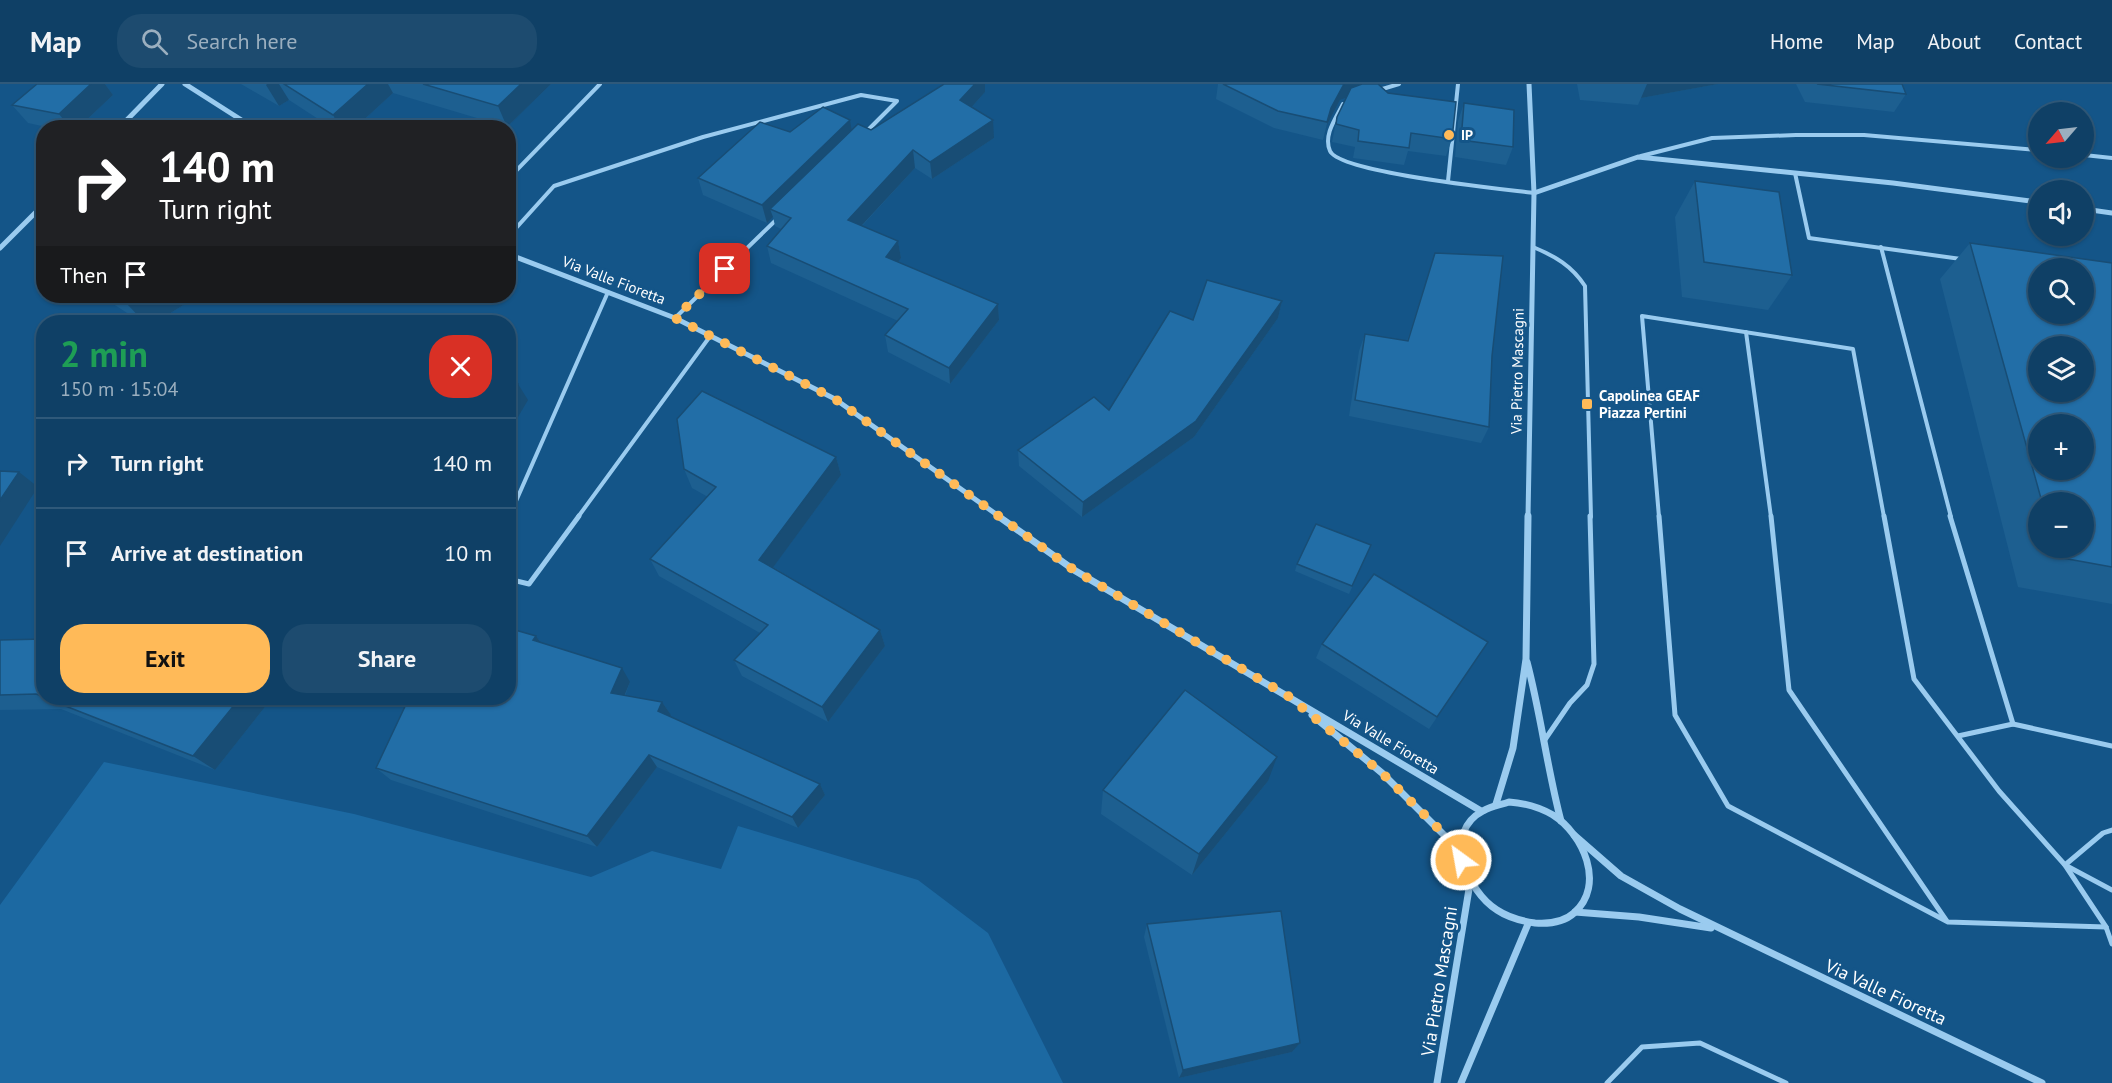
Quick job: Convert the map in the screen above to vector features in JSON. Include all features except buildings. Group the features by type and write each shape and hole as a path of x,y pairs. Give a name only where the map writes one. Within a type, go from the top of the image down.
{"street":[{"path":"127,120 162,84"},
{"path":"185,84 241,120"},
{"name":"Via Pietro Mascagni","path":"1496,804 1513,748 1526,659 1534,193 1528,84"},
{"path":"1534,193 1638,157 2028,201"},
{"path":"2094,210 2112,213"},
{"path":"0,248 36,212"},
{"name":"Via Valle Fioretta","path":"516,257 675,318 835,399 1074,570 1481,811"},
{"name":"Via Pietro Mascagni","path":"1526,659 1535,693 1542,743 1561,821"},
{"name":"Via Valle Fioretta","path":"1288,696 1382,773 1461,852"},
{"path":"1522,803 1549,812 1574,835 1587,859 1590,876 1588,892 1575,912 1558,922 1527,924 1488,906 1470,883 1461,860 1465,829 1481,811 1496,804 1522,803"},
{"name":"Via Valle Fioretta","path":"1574,835 1621,876 1716,928 2042,1083"},
{"name":"Via Pietro Mascagni","path":"1437,1083 1470,883"},
{"name":"Via Valle Fioretta","path":"1575,912 1638,917 1716,928"},
{"path":"1461,1083 1527,924"}],"lane":[{"path":"516,171 600,84"},
{"path":"1377,91 1399,84"},
{"path":"1448,181 1458,84"},
{"path":"516,228 554,186 703,137 861,95 897,101 859,139"},
{"path":"1344,102 1327,137 1330,152 1341,161 1371,170 1534,193"},
{"path":"1638,157 1712,138 1796,135 1864,135 2028,149"},
{"path":"2094,156 2112,158"},
{"path":"1795,173 1809,238 1971,260"},
{"path":"675,318 784,212"},
{"path":"1533,247 1556,255 1572,267 1585,286 1594,664 1587,685 1570,703 1542,743"},
{"path":"1881,248 1956,541 2013,724"},
{"path":"516,501 608,292"},
{"path":"2106,927 1948,922 1728,806 1675,715 1642,316 1853,349 1914,679 1999,791 2065,865 2106,927 2112,944"},
{"path":"1746,332 1771,516 1789,690 1948,922"},
{"path":"516,581 529,584 711,335"},
{"path":"1958,736 2013,724 2112,746"},
{"path":"2065,865 2103,833 2112,830"},
{"path":"2065,865 2112,890"},
{"path":"1607,1083 1642,1047 1700,1043 1786,1083"}],"shaded area":[{"path":"104,762 354,814 591,877 652,851 721,869 738,826 918,880 988,933 1063,1083 0,1083 0,905"}],"place":[{"name":"IP","path":"1449,135"},
{"name":"Capolinea GEAF Piazza Pertini","path":"1587,404"}],"route":[{"path":"725,269 675,318 835,399 1074,570 1288,696 1341,737 1382,773 1461,852 1461,860"}]}
